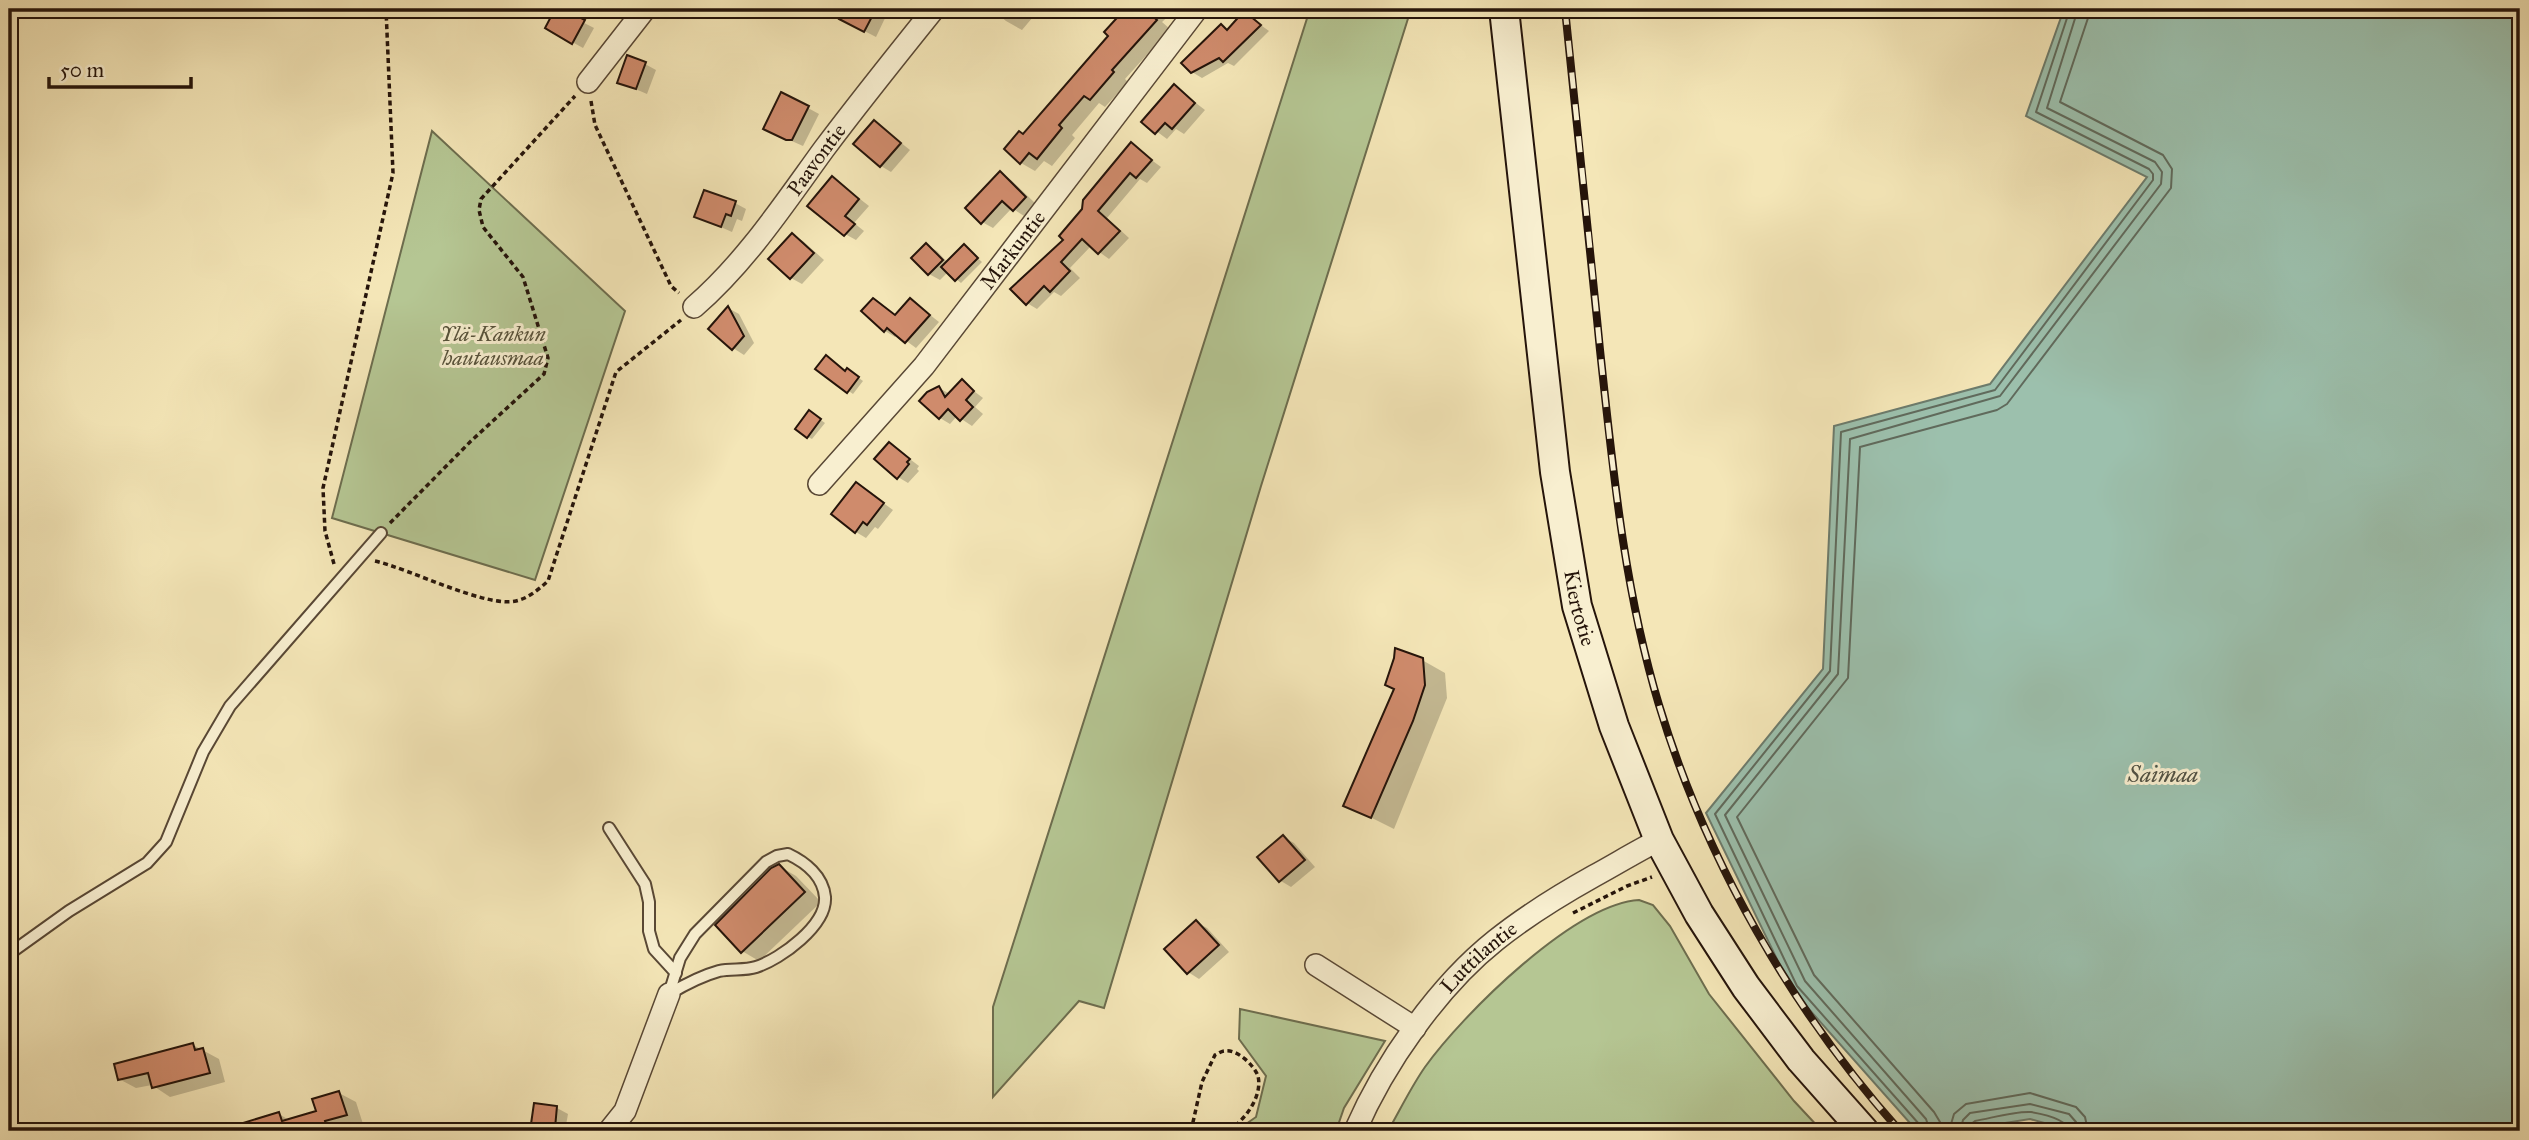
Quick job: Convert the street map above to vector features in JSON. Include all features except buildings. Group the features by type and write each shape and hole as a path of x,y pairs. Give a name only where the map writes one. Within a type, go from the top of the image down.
{"street":[{"path":"588,82 645,9"},
{"name":"Paavontie","path":"694,307 721,284 744,258 833,137 934,9"},
{"name":"Markuntie","path":"820,484 924,366 1197,9"},
{"name":"Kiertotie","path":"1504,9 1555,472 1577,606 1614,726 1660,840 1699,914 1745,988 1801,1060 1864,1131"},
{"name":"Luttilantie","path":"1355,1131 1398,1053 1438,997 1466,967 1496,940 1560,895 1660,840"},
{"path":"1316,965 1415,1028"},
{"path":"609,1131 625,1111 669,994"}],"lane":[{"path":"9,954 69,911 147,863 157,853 166,842 203,752 230,706 381,533"},
{"path":"609,828 645,884 649,902 649,931 654,948 676,973"},
{"path":"788,855 802,861 819,878 825,893 825,909 813,928 775,960 754,968 719,971 669,994 680,958 695,934 766,862 777,856 788,855"}],"path":[{"path":"338,580 325,531 323,488 393,173 386,9"},
{"path":"359,557 390,564 493,602 516,601 534,593 548,581 616,372 665,335 694,307 671,286 595,125 588,82"},
{"path":"381,533 471,441 544,374 548,358 523,277 483,227 478,210 481,199 588,82"},
{"path":"1566,917 1627,886 1657,875"},
{"path":"1191,1131 1202,1082 1215,1055 1225,1051 1239,1054 1258,1076 1258,1087 1252,1105 1245,1117 1228,1131"}],"green space":[{"path":"1310,9 1411,9 1261,486 1104,1008 1079,1001 993,1097 993,1007"},
{"name":"Ylä-Kankun hautausmaa","path":"432,131 625,311 535,580 332,518"},
{"path":"1639,900 1653,905 1670,926 1709,994 1794,1101 1822,1131 1388,1131 1425,1067 1465,1019 1492,992 1522,965 1583,920 1613,906"},
{"path":"1240,1009 1385,1041 1344,1108 1336,1131 1236,1131 1256,1117 1266,1076 1239,1039"}],"water":[{"name":"Saimaa","path":"2064,9 2520,9 2520,1131 2073,1131 2030,1119 1955,1131 1917,1131 1792,990 1706,813 1823,669 1834,426 1990,384 2147,177 2026,116"}],"railway":[{"path":"1565,9 1615,484 1628,573 1659,705 1701,820 1757,931 1823,1035 1900,1131"}]}
